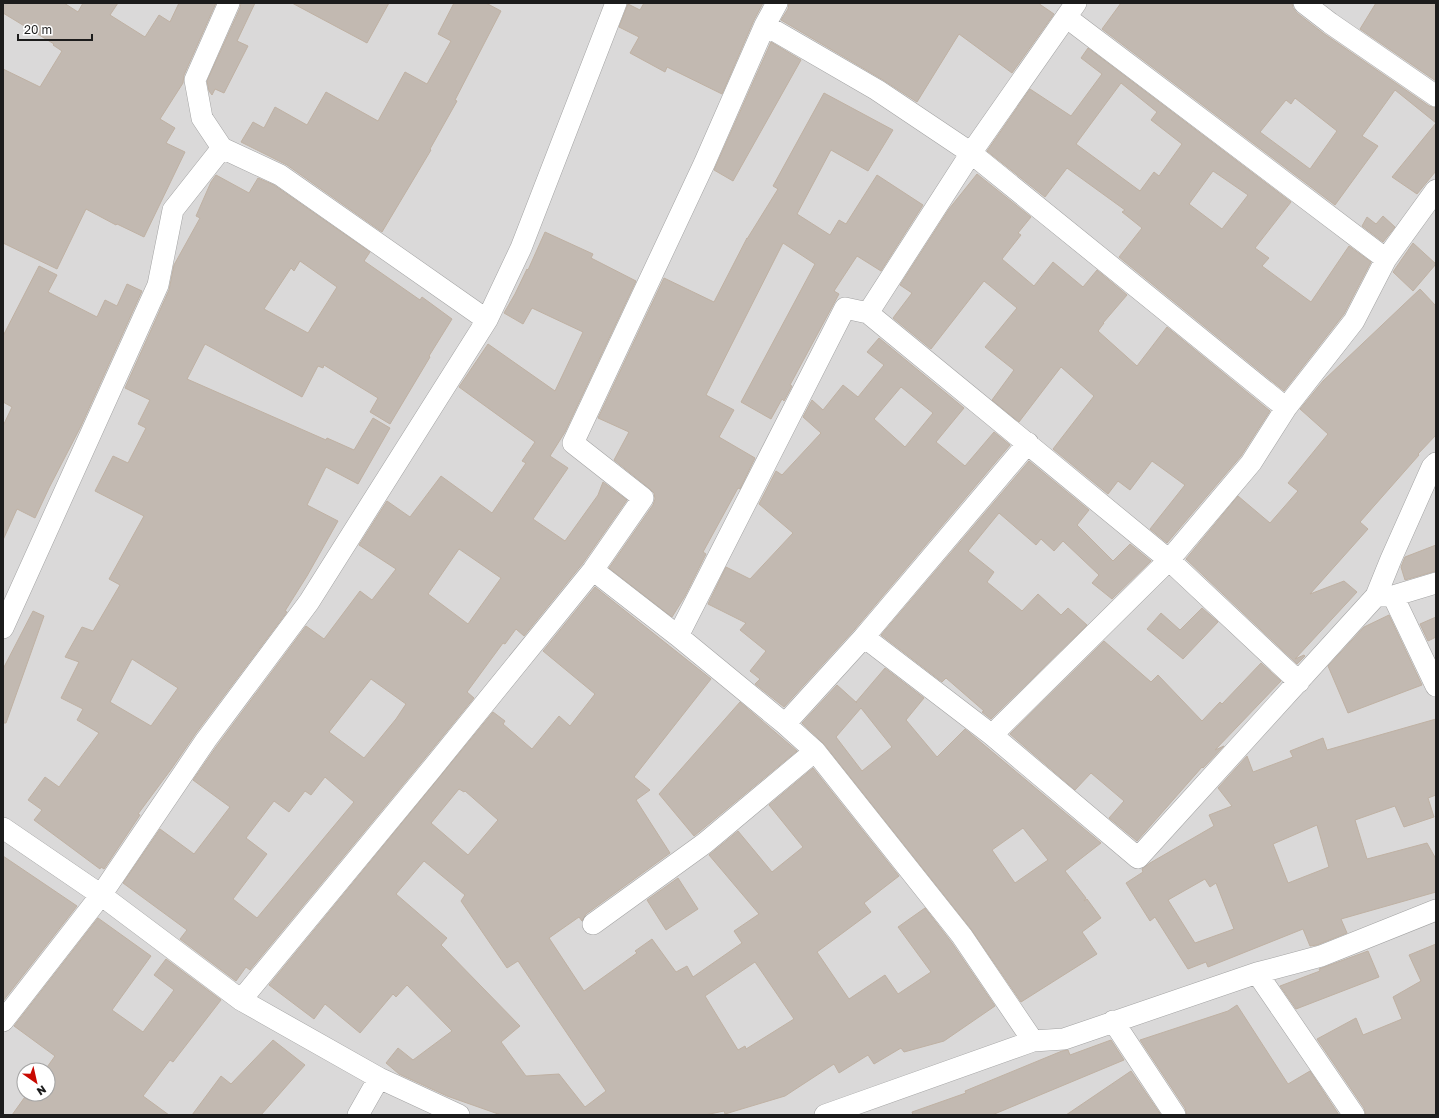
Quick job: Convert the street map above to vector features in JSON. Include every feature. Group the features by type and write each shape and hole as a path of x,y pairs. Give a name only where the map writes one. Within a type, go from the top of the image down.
{"street":[{"path":"228,3 195,80 202,118 222,148 280,175 487,320"},
{"path":"3,1021 101,894 206,740 309,602 487,320 521,248 616,3"},
{"path":"241,1000 430,771 592,570 643,498 573,443 700,172 765,25 777,3"},
{"path":"1304,3 1330,23 1436,96"},
{"path":"868,313 972,153 1071,10 1386,259"},
{"path":"765,25 877,90 972,153 1286,408"},
{"path":"3,628 158,285 172,210 222,148"},
{"path":"992,736 1169,560 1251,463 1286,408 1354,321 1386,259 1436,190"},
{"path":"678,636 845,308 868,313 1028,443 1169,560 1299,682"},
{"path":"785,724 864,637 1028,443"},
{"path":"1436,463 1432,467 1394,552 1385,596 1436,686"},
{"path":"592,570 678,636 785,724 815,751 962,936 1033,1041"},
{"path":"864,637 992,736 1138,858 1299,682 1385,596 1436,583"},
{"path":"593,924 705,843 815,751"},
{"path":"3,828 101,894 241,1000 380,1078 459,1115"},
{"path":"825,1115 1033,1041 1064,1039 1257,973 1321,956 1436,910"},
{"path":"1257,973 1354,1115"},
{"path":"1113,1021 1175,1115"},
{"path":"358,1115 380,1078"}],"shaded area":[{"path":"3,3 1436,3 1436,1115 3,1115"}],"building":[{"path":"3,3 64,3 78,12 83,3 118,3 110,15 145,37 159,15 170,22 179,3 216,3 184,75 183,83 160,119 175,128 166,143 185,152 144,237 117,224 116,225 86,209 57,269 3,243 3,69 40,87 62,51 53,45 54,44 3,13"},
{"path":"241,3 255,3 237,41 248,46 224,93 215,89 212,95 209,91 207,81"},
{"path":"292,3 389,3 367,43"},
{"path":"454,3 486,3 501,11 455,100 457,101 430,149 431,150 382,232 287,165 241,142 253,122 264,128 275,107 307,125 326,92 378,121 405,72 427,84 451,41 438,34"},
{"path":"644,3 763,3 754,20 722,94 667,67 665,72 630,53 639,37 619,27 628,4 640,10"},
{"path":"789,3 1038,3 1054,14 1012,73 959,34 917,102 883,80 781,20 788,9"},
{"path":"1121,3 1292,3 1293,8 1297,13 1323,33 1429,106 1436,108 1436,123 1395,90 1362,136 1378,146 1335,205 1102,29","holes":["1295,98 1337,131 1310,169 1260,132 1286,100 1291,104"]},
{"path":"1376,3 1436,3 1436,81 1360,29"},
{"path":"771,42 801,60 733,181 714,170"},
{"path":"1088,48 1291,202 1255,248 1269,258 1262,266 1311,302 1349,246 1371,262 1344,314 1284,391 1119,257 1142,228 1122,212 1125,210 1067,168 1045,197 987,151 1030,89 1071,116 1102,74 1081,58","holes":["1121,83 1157,112 1151,120 1182,144 1159,176 1154,172 1140,191 1076,144","1213,171 1248,195 1222,229 1189,204"]},
{"path":"824,93 893,130 868,171 831,150 797,214 830,235 839,220 846,224 877,175 923,205 881,271 857,256 834,291 839,294 790,385 792,386 784,401 782,399 771,419 741,402 815,264 783,243 706,395 734,410 719,437 755,458 740,489 738,488 703,552 706,554 685,596 672,617 609,568 653,505 655,499 654,493 650,489 614,460 629,432 598,418 664,278 714,302 747,238 778,189 773,186"},
{"path":"1436,123 1436,171 1417,194 1392,177"},
{"path":"977,174 1031,217 1018,233 1021,235 1002,259 1034,286 1053,262 1083,287 1097,270 1127,295 1098,331 1137,366 1167,327 1270,411 1241,456 1167,543 1150,529 1185,485 1152,461 1130,490 1118,481 1108,494 1053,449 1094,396 1061,367 1019,422 992,400 1014,370 985,347 1017,308 984,281 931,349 893,318 912,293 900,285 949,209"},
{"path":"216,175 249,193 258,178 274,185 370,252 364,261 420,300 422,297 452,319 390,424 370,412 378,398 324,365 323,368 318,366 302,397 205,344 187,379 326,440 327,438 354,450 373,418 390,428 358,484 326,467 307,505 338,521 285,611 287,612 196,733 138,814 140,815 104,869 101,867 100,869 34,820 42,810 28,800 45,777 59,787 99,733 77,720 83,709 61,698 79,662 65,657 82,627 93,631 120,585 109,579 144,516 95,491 113,456 128,463 146,428 138,424 150,400 125,388 169,290 174,265 200,218 196,216 211,182","holes":["300,261 337,287 308,333 264,309 291,268 294,271","132,659 178,688 151,726 110,702"]},
{"path":"1383,216 1395,227 1383,242 1362,226 1367,217 1376,224"},
{"path":"545,232 593,254 591,258 636,281 565,432 550,456 568,468 533,519 565,541 598,495 603,482 627,500 583,563 524,636 516,629 505,644 503,643 467,692 474,698 250,970 246,967 236,981 180,939 187,930 123,883 160,829 194,854 230,807 193,780 216,747 306,626 324,639 360,591 372,600 396,569 359,545 387,501 410,517 441,476 492,513 526,463 522,461 535,442 459,387 488,344 555,391 583,332 532,308 523,324 504,313 527,269 528,270","holes":["459,549 501,578 468,624 428,594","371,679 406,704 396,719 364,758 329,732","325,777 354,802 257,918 233,899 267,854 246,838 274,801 289,812 305,791 311,795"]},
{"path":"1413,243 1436,264 1413,291 1393,272"},
{"path":"39,266 57,275 48,292 97,317 105,300 117,306 127,284 142,291 81,426 35,518 17,509 3,540 3,426 12,407 3,402 3,336"},
{"path":"1420,289 1436,306 1436,435 1360,522 1368,529 1310,594 1344,581 1357,592 1295,659 1304,655 1305,656 1297,664 1186,559 1238,496 1270,523 1298,491 1288,483 1328,434 1300,409 1323,381"},
{"path":"879,338 964,408 936,442 965,466 994,432 1010,445 855,629 784,707 755,684 760,679 750,671 766,651 740,630 746,623 708,604 726,567 750,579 793,533 759,504 776,471 782,475 821,433 803,417 812,400 823,410 843,385 858,397 884,365 867,352","holes":["901,387 933,413 905,447 874,419"]},
{"path":"1029,461 1089,510 1077,525 1113,561 1130,544 1151,561 1112,599 1092,583 1099,575 1063,541 1054,551 1041,539 1036,545 999,513 968,551 994,572 987,582 1022,611 1038,594 1061,615 1068,608 1087,625 991,719 946,678 942,682 881,635"},
{"path":"1436,545 1436,571 1405,580 1401,567 1405,557"},
{"path":"595,587 711,679 634,777 650,790 636,800 670,853 586,914 582,921 579,917 549,938 584,991 637,953 635,951 652,939 676,972 687,966 693,977 742,943 734,931 759,914 709,855 738,831 772,872 803,847 769,805 813,768 899,876 864,903 871,912 817,952 849,999 885,975 898,994 931,972 898,927 925,908 952,943 995,1006 944,1041 904,1052 901,1048 874,1064 868,1055 839,1073 834,1064 785,1096 725,1114 724,1111 705,1115 501,1115 447,1096 399,1074 386,1063 398,1048 413,1060 452,1031 407,985 396,997 393,994 360,1033 325,1004 314,1019 269,985 493,712 505,721 503,724 532,749 559,716 570,726 595,694 543,651","holes":["459,789 464,792 465,791 498,820 468,855 431,823","424,861 465,895 461,901 507,968 518,961 606,1091 585,1107 559,1074 526,1076 501,1042 520,1026 441,945 447,938 396,894","755,962 794,1019 746,1049 745,1046 738,1050 705,996"]},
{"path":"1202,608 1218,622 1183,659 1147,629 1161,613 1180,630"},
{"path":"33,611 44,616 6,723 3,723 3,669"},
{"path":"1389,615 1422,685 1348,713 1328,666 1364,627"},
{"path":"1436,617 1436,637 1428,641 1420,624"},
{"path":"1104,641 1151,682 1158,675 1202,721 1220,702 1222,704 1261,663 1281,681 1215,750 1224,746 1203,768 1202,767 1137,841 1109,818 1124,801 1091,773 1075,790 1010,734"},
{"path":"885,668 924,698 906,720 937,757 965,729 1101,843 1065,871 1086,898 1084,901 1087,899 1101,918 1082,932 1097,954 1021,1002 971,929 824,744 802,723 837,685 857,703 856,702","holes":["861,708 892,747 862,771 836,737","1023,828 1048,860 1015,883 992,850"]},
{"path":"740,702 797,751 694,836 659,794"},
{"path":"1436,719 1436,795 1428,798 1434,817 1404,827 1395,806 1355,820 1367,859 1427,843 1436,859 1436,892 1341,919 1347,933 1317,945 1310,946 1303,929 1208,967 1206,962 1188,969 1155,917 1150,921 1126,883 1143,872 1142,869 1150,863 1214,826 1209,815 1232,806 1218,788 1247,756 1253,772 1293,757 1290,751 1323,738 1327,750","holes":["1317,825 1329,867 1288,883 1273,844","1205,879 1210,887 1216,883 1234,929 1195,943 1168,900"]},
{"path":"3,856 77,906 3,1001"},
{"path":"678,878 698,909 666,930 647,900"},
{"path":"98,918 151,956 112,1010 143,1032 174,990 154,975 166,959 221,1000 173,1062 170,1060 143,1096 169,1115 12,1115 21,1102 56,1102 56,1062 51,1062 55,1056 14,1026"},
{"path":"1436,944 1436,1115 1366,1115 1364,1108 1317,1039 1356,1018 1363,1035 1402,1019 1393,997 1421,981 1409,955"},
{"path":"1368,951 1379,977 1296,1009 1280,986 1320,971 1319,969"},
{"path":"1237,1005 1288,1084 1310,1071 1339,1115 1187,1115 1185,1108 1140,1040 1228,1011"},
{"path":"273,1040 305,1065 261,1115 192,1115 221,1076 231,1084"},
{"path":"1111,1040 1124,1060 992,1115 913,1115 912,1112 966,1093 965,1091 1062,1051 1068,1050 1070,1055"},
{"path":"1131,1071 1161,1115 1066,1115"}]}
